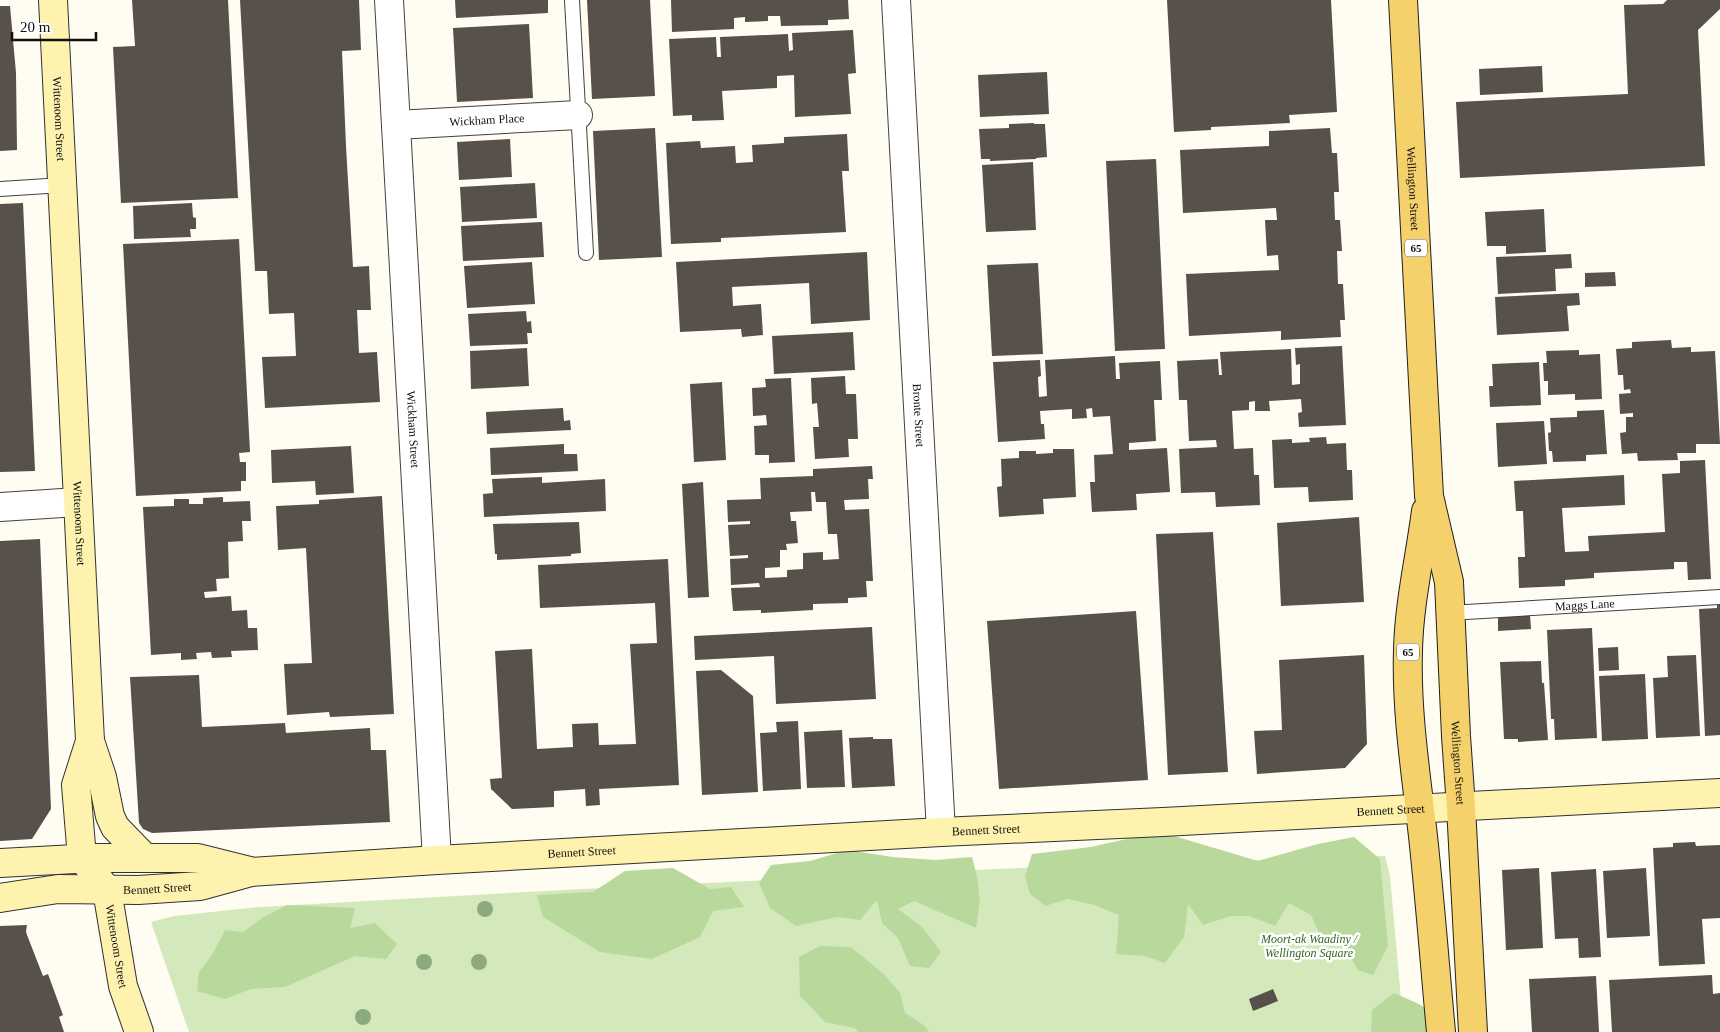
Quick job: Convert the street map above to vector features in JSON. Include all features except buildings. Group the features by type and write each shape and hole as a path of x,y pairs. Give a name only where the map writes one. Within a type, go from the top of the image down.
{"main road":[{"name":"Wittenoom Street","path":"53,0 90,741 76,785 82,858 107,890 123,986 139,1032"},
{"name":"Wellington Street","path":"1404,0 1429,496 1449,582 1449,613 1473,1032"},
{"name":"Wellington Street","path":"1429,496 1412,608 1408,649 1414,752 1441,1032"},
{"path":"90,741 102,777 106,802 115,827 145,858"},
{"name":"Bennett Street","path":"0,898 58,889 156,890 200,886 251,872 436,860 941,832 1720,793"},
{"name":"Bennett Street","path":"0,863 82,858 198,858 251,872"},
{"path":"58,889 75,898 93,915 108,956 123,986"}],"street":[{"name":"Wickham Street","path":"389,0 436,860"},
{"name":"Bronte Street","path":"896,0 941,832"},
{"name":"Wickham Place","path":"396,124 578,115"},
{"path":"0,507 78,502"}],"lane":[{"path":"572,0 586,253"},
{"path":"0,189 63,185"},
{"name":"Maggs Lane","path":"1449,613 1720,597"}],"green space":[{"path":"1174,836 1258,861 1318,844 1354,837 1380,859 1388,946 1373,975 1358,970 1341,941 1320,935 1311,915 1289,903 1275,926 1249,916 1231,916 1203,925 1188,904 1184,937 1165,963 1145,956 1116,954 1119,915 1094,905 1068,899 1045,906 1030,894 1025,876 1032,854 1091,847 1131,838"},
{"path":"847,850 893,857 935,860 972,857 980,901 976,928 914,901 898,909 922,927 941,952 929,968 910,966 898,938 882,923 877,900 860,920 837,917 796,926 770,908 759,883 771,865 810,861"},
{"name":"Moort-ak Waadiny / Wellington Square","path":"1385,856 1390,876 1404,1032 189,1032 151,922 174,916 259,907 582,889 997,869"},
{"path":"673,868 710,889 731,887 744,907 713,911 700,937 652,959 600,952 543,917 537,895 593,892 625,871"},
{"path":"287,905 355,908 350,928 375,923 397,944 386,959 355,956 285,987 251,989 225,999 197,991 199,972 212,955 225,930 243,932 262,918"},
{"path":"820,946 851,947 884,974 900,993 905,1013 925,1026 929,1032 858,1032 854,1028 825,1022 800,996 799,957"},
{"path":"1394,993 1419,1004 1438,1017 1434,1032 1371,1032 1372,1010"}]}
